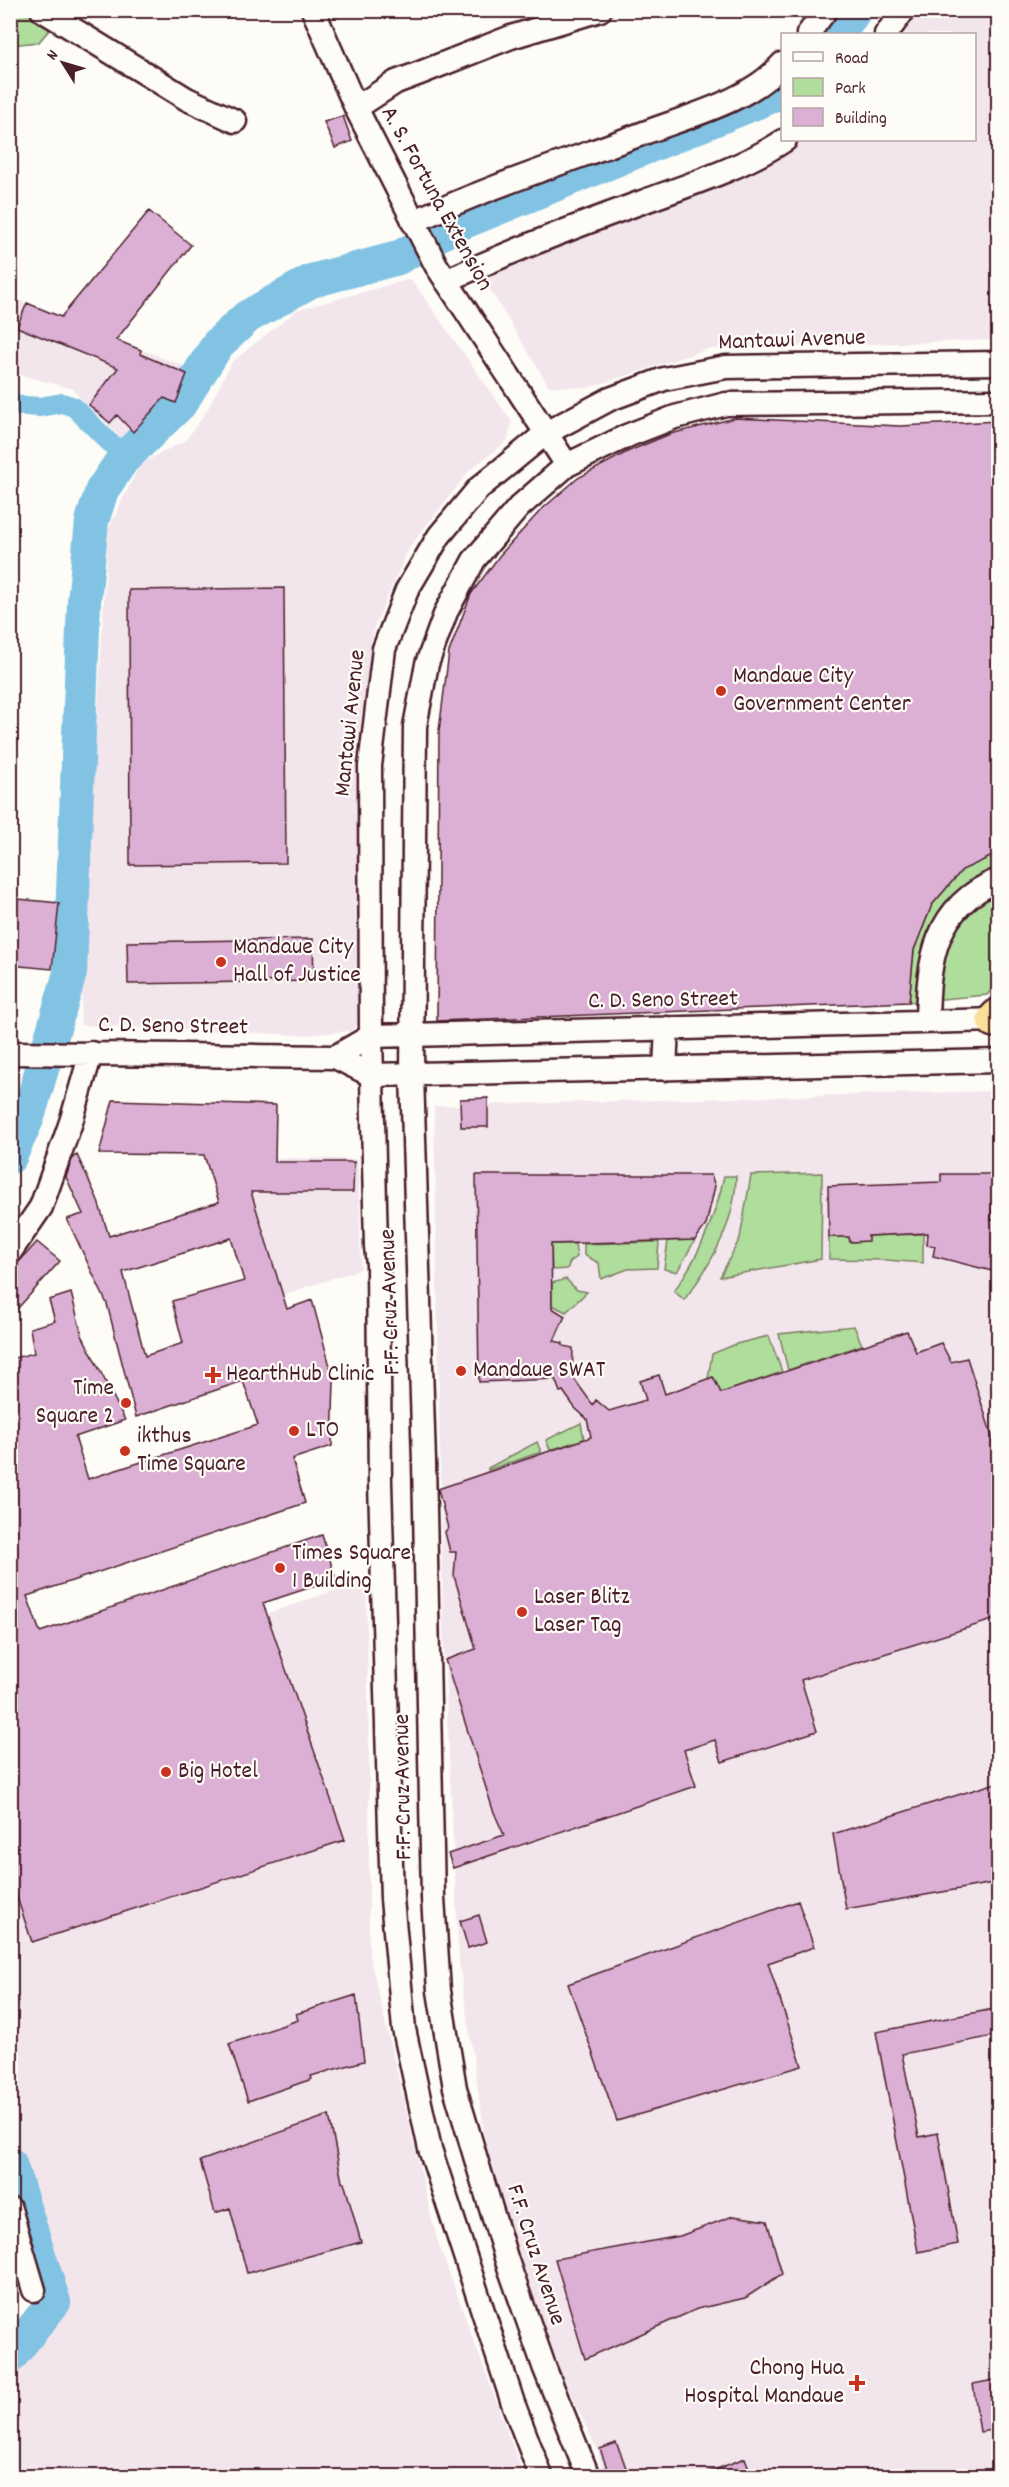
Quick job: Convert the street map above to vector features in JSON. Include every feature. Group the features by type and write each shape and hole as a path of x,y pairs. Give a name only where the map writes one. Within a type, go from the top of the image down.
{"street":[{"path":"42,10 187,99 235,121"},
{"name":"A. S. Fortuna Extension","path":"313,10 356,108 403,198 415,227 441,273 567,465"},
{"path":"356,108 396,82 511,37 600,10"},
{"path":"809,33 826,10"},
{"path":"415,227 465,197 711,109 753,88 781,66"},
{"path":"441,273 492,260 687,185 768,150 783,141"},
{"name":"Mantawi Avenue","path":"371,1075 369,786 384,649 407,590 439,536 478,488 546,433 610,399 664,379 726,367 999,363"},
{"path":"412,1074 415,726 427,664 446,612 474,560 519,507 567,465 657,424 726,404 999,401"},
{"path":"927,1022 929,972 937,940 954,912 966,900 999,880"},
{"name":"C. D. Seno Street","path":"335,1057 370,1036 997,1019"},
{"path":"665,1069 667,1028"},
{"name":"C. D. Seno Street","path":"19,1052 335,1057 371,1075 999,1061"},
{"path":"10,1252 41,1207 71,1122 83,1053"},
{"name":"F.F. Cruz Avenue","path":"412,1074 424,1474 433,1898 440,1991 455,2088 481,2176 507,2261 541,2358 588,2476"},
{"name":"F.F. Cruz Avenue","path":"371,1075 378,1265 380,1483 392,1899 404,2029 430,2149 513,2403 541,2476"},
{"path":"10,2209 34,2290"}],"shaded area":[{"path":"922,11 998,11 998,340 708,349 588,388 549,386 482,277 802,141 976,141 976,33 904,33"},
{"path":"411,279 512,422 507,441 470,470 409,548 374,627 361,723 358,830 360,1021 351,1031 302,1035 80,1025 108,530 140,464 186,440 206,412 232,362 297,310"},
{"path":"10,297 191,369 182,405 123,440 73,389 11,372"},
{"path":"998,1091 998,2476 603,2476 599,2454 561,2373 490,2171 459,1962 443,1628 434,1106"},
{"path":"203,1157 358,1159 361,1269 252,1305"},
{"path":"366,1580 369,1954 437,2240 522,2472 507,2476 11,2476 11,2362 57,2304 11,2139 10,1701"}],"green space":[{"path":"10,11 65,11 39,42 11,45"},
{"path":"998,853 998,983 987,995 909,1002 914,950 932,905 962,870"},
{"path":"822,1173 821,1259 720,1277 740,1238 751,1175"},
{"path":"724,1176 736,1176 732,1210 727,1226 713,1257 684,1300 674,1291 692,1264 705,1236"},
{"path":"923,1234 923,1263 829,1259 829,1237 849,1237 850,1242 867,1241 868,1236"},
{"path":"695,1240 677,1272 664,1269 668,1241"},
{"path":"659,1242 657,1268 628,1269 601,1279 599,1263 584,1255 584,1244"},
{"path":"551,1244 575,1244 577,1257 570,1262 567,1269 552,1270"},
{"path":"566,1279 577,1290 587,1292 566,1312 552,1305 552,1283"},
{"path":"854,1326 862,1345 788,1370 779,1334"},
{"path":"769,1336 782,1372 721,1393 714,1378 708,1379 712,1354 736,1344"},
{"path":"581,1423 584,1439 550,1450 546,1440"},
{"path":"537,1442 541,1452 488,1470 488,1468"}],"building":[{"path":"343,116 352,141 335,148 324,122"},
{"path":"149,211 191,245 116,340 141,350 140,354 187,374 176,403 164,398 133,432 117,415 110,423 89,405 118,368 17,327 27,303 61,317"},
{"name":"Mandaue City Government Center","path":"735,418 900,426 999,421 999,853 962,870 932,905 914,950 909,1002 437,1021 439,731 449,652 471,594 500,555 541,510 578,478 629,451 670,434"},
{"path":"284,588 286,863 130,865 129,590"},
{"path":"18,899 59,903 52,969 10,965 10,924 16,924"},
{"name":"Mandaue City Hall of Justice","path":"313,939 314,981 128,984 127,942"},
{"path":"488,1098 488,1127 461,1127 460,1099"},
{"path":"113,1100 276,1105 275,1162 354,1162 353,1192 251,1192 287,1309 312,1300 334,1381 332,1446 292,1459 305,1503 27,1596 40,1632 322,1535 336,1579 263,1603 345,1840 32,1942 10,1877 10,1359 34,1353 30,1328 55,1321 49,1300 71,1293 82,1335 125,1420 75,1437 88,1479 258,1425 243,1381 136,1417 107,1304 67,1219 83,1214 66,1177 73,1157 77,1155 97,1198 109,1236 219,1202 204,1155 99,1154","holes":["231,1238 244,1281 172,1301 183,1343 145,1356 123,1272"]},
{"path":"941,1174 996,1174 991,1220 999,1220 999,1256 994,1255 992,1271 933,1256 935,1246 927,1245 928,1233 868,1236 868,1241 850,1242 849,1237 829,1237 828,1186 941,1182"},
{"path":"476,1175 711,1175 715,1186 706,1225 695,1240 551,1244 552,1308 565,1316 554,1341 573,1348 572,1376 593,1405 596,1400 609,1411 646,1400 640,1381 659,1375 665,1394 713,1377 721,1393 907,1331 916,1352 941,1343 951,1362 967,1358 999,1458 999,1618 801,1680 817,1731 722,1762 715,1740 684,1750 696,1786 453,1868 448,1854 504,1835 493,1810 445,1660 476,1649 454,1576 456,1552 450,1552 445,1532 448,1528 438,1489 591,1437 587,1419 575,1408 563,1391 560,1392 555,1379 479,1382"},
{"path":"37,1242 60,1261 10,1317 10,1272"},
{"path":"999,1782 999,1882 846,1909 833,1834"},
{"path":"798,1901 814,1947 768,1963 802,2066 617,2121 568,1984"},
{"path":"479,1915 487,1942 468,1948 460,1921"},
{"path":"356,1995 364,2061 311,2076 312,2079 248,2101 229,2044 298,2020 296,2014"},
{"path":"999,2008 999,2035 902,2054 919,2137 938,2133 958,2244 918,2252 876,2032"},
{"path":"329,2115 342,2182 344,2182 361,2242 247,2273 230,2208 215,2213 200,2161"},
{"path":"733,2216 767,2221 782,2274 745,2298 697,2309 585,2359 555,2259 680,2236"},
{"path":"999,2379 999,2429 980,2432 973,2384"},
{"path":"616,2443 629,2476 610,2476 600,2449"},
{"path":"745,2458 752,2476 701,2475"}],"waterway":[{"path":"840,33 855,10"},
{"path":"10,1157 28,1117 70,973 84,602 92,521 102,490 123,459 180,404 218,344 247,317 311,281 398,258 454,226 781,92"},
{"path":"10,405 40,407 62,403 74,407 109,442 127,455"},
{"path":"10,2164 54,2302 10,2357"}],"place":[{"name":"Mandaue City Government Center","path":"721,691"},
{"name":"Mandaue City Hall of Justice","path":"221,962"},
{"name":"Mandaue SWAT","path":"461,1371"},
{"name":"HearthHub Clinic","path":"213,1375"},
{"name":"Time Square 2","path":"126,1403"},
{"name":"LTO","path":"294,1431"},
{"name":"ikthus Time Square","path":"125,1451"},
{"name":"Times Square 1 Building","path":"280,1568"},
{"name":"Laser Blitz Laser Tag","path":"522,1612"},
{"name":"Big Hotel","path":"166,1772"},
{"name":"Chong Hua Hospital Mandaue","path":"857,2383"}]}
